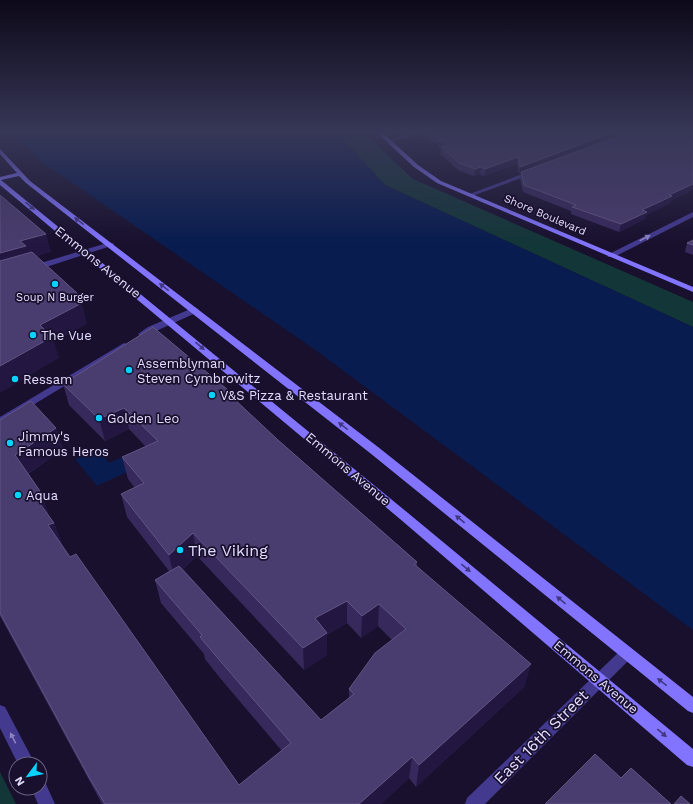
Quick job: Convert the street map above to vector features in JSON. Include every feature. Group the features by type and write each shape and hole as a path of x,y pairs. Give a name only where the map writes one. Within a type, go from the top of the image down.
{"main road":[{"name":"Emmons Avenue","path":"15,169 28,182 374,450 693,706"},
{"name":"Shore Boulevard","path":"419,169 426,175 439,182 693,290"},
{"path":"0,180 20,174"},
{"name":"Emmons Avenue","path":"0,180 693,759"}],"street":[{"path":"470,195 541,169"},
{"path":"610,255 693,214"},
{"path":"28,270 110,245"},
{"path":"0,422 151,329 195,310"},
{"name":"East 16th Street","path":"473,804 627,653"},
{"path":"0,712 23,756"}],"green space":[{"path":"370,169 402,169 413,179 693,302 693,327 385,185"},
{"path":"0,772 8,788 8,796 12,796 16,804 0,804"}],"water":[{"path":"51,169 370,169 385,185 693,327 693,630 314,349"},
{"path":"97,449 109,463 129,454 140,466 97,486 75,459"}],"building":[{"path":"531,169 693,169 693,184 642,210 647,212 621,224 572,207 576,205 524,185 521,172"},
{"path":"0,195 46,234 20,241 26,246 0,253"},
{"path":"693,240 693,245 687,243"},
{"name":"The Vue","path":"32,252 78,294 74,295 82,303 40,325 52,337 0,366 0,261"},
{"path":"153,327 234,395 232,397 278,440 417,562 414,564 531,664 419,765 412,757 359,804 105,804 0,613 0,420 31,401 56,428 15,455 40,491 33,494 54,523 48,525 70,557 76,554 239,785 291,743 200,637 202,635 155,580 179,566 321,720 354,694 349,689 375,653 406,629 379,604 362,616 347,601 315,618 327,633 303,648 193,533 169,555 121,494 144,483 122,457 158,441 124,408 99,419 63,384"},
{"path":"595,754 621,778 631,768 671,804 545,804"},
{"path":"681,796 690,804 674,804"}],"place":[{"name":"Soup N Burger","path":"55,284"},
{"name":"The Vue","path":"33,335"},
{"name":"Assemblyman Steven Cymbrowitz","path":"129,370"},
{"name":"Ressam","path":"15,379"},
{"name":"V&S Pizza & Restaurant","path":"212,395"},
{"name":"Golden Leo","path":"99,418"},
{"name":"Jimmy's Famous Heros","path":"10,443"},
{"name":"Aqua","path":"18,495"},
{"name":"The Viking","path":"180,550"}]}
